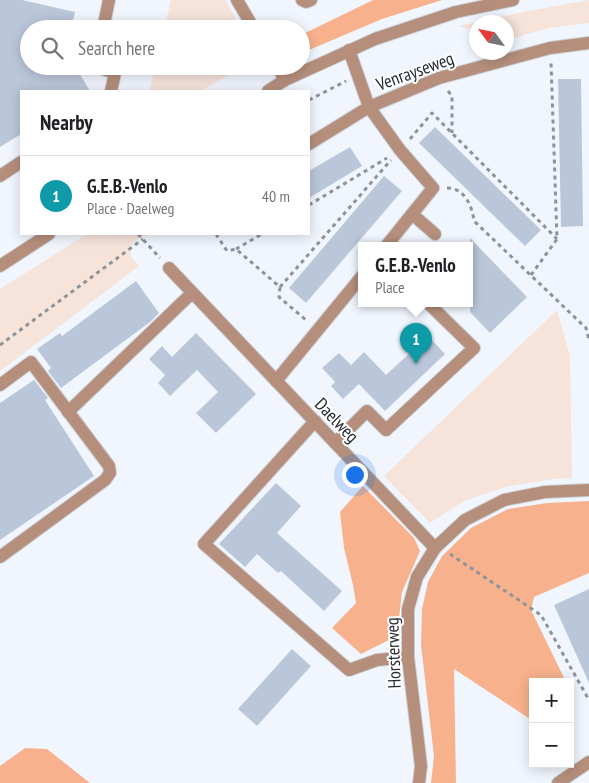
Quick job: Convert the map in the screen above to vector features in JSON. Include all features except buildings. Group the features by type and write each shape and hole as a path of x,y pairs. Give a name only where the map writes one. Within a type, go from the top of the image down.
{"street":[{"path":"105,20 109,0"},
{"path":"237,0 249,20"},
{"path":"302,0 306,2 311,0"},
{"path":"310,68 375,39 456,12 513,0"},
{"name":"Venrayseweg","path":"310,143 369,107 439,78 550,48 589,43"},
{"name":"Venrayseweg","path":"350,50 369,107 400,150 433,188"},
{"path":"111,90 115,75"},
{"path":"282,75 285,80"},
{"path":"270,90 296,75"},
{"path":"0,176 20,163"},
{"path":"389,242 433,188"},
{"path":"412,214 435,234"},
{"path":"0,266 47,235"},
{"name":"Daelweg","path":"168,268 435,548"},
{"path":"276,381 358,281"},
{"path":"68,412 192,293"},
{"path":"336,443 367,411 386,430 474,348 432,307"},
{"path":"0,385 31,362 109,466 110,472 105,480 0,557"},
{"path":"315,421 204,544 349,670 377,660 408,657"},
{"name":"Horsterweg","path":"419,783 421,766 408,657 408,609 417,577 435,548 465,520 504,500 545,492 589,490"},
{"path":"558,783 589,762"}],"path":[{"path":"531,275 557,239 550,48"},
{"path":"310,99 357,75"},
{"path":"439,78 452,96 452,133"},
{"path":"310,205 400,150"},
{"path":"433,188 453,188 463,194 472,206 474,222 586,328 589,340"},
{"path":"139,235 168,268"},
{"path":"217,235 227,251 236,249 260,235"},
{"path":"0,345 143,239"},
{"path":"236,249 280,287 279,297 315,334"},
{"path":"435,548 451,555 541,615 589,700"}],"shaded area":[{"path":"171,0 226,0 236,20 166,20"},
{"path":"373,0 442,0 382,19 310,50 310,31"},
{"path":"589,0 589,23 549,28 514,38 514,15 509,15"},
{"path":"469,24 469,30 459,26"},
{"path":"153,75 229,75 203,90 150,89"},
{"path":"85,235 146,235 136,240 129,249 132,258 139,266 0,371 0,289"},
{"path":"557,310 570,356 572,478 553,479 505,487 464,501 430,523 384,476"},
{"path":"363,486 414,538 420,551 402,592 397,636 361,654 332,628 356,603 344,548 340,512"},
{"path":"589,501 589,573 534,597 531,610 564,678 529,678 529,718 454,669 456,783 431,783 434,756 421,645 422,609 428,582 442,556 471,528 508,509 547,503"},
{"path":"25,748 47,749 90,783 0,783 0,766"}],"place":[{"name":"G.E.B.-Venlo","path":"416,364"}]}
